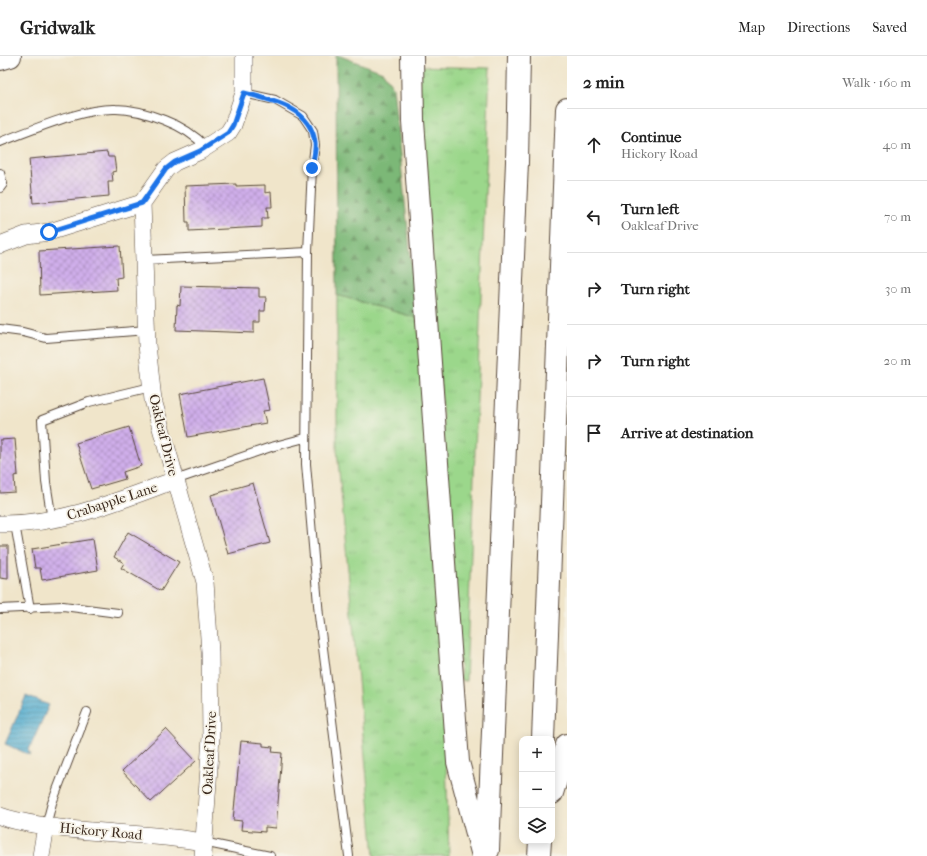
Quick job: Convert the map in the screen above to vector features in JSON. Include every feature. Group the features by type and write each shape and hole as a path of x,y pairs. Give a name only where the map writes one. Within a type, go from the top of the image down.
{"main road":[{"path":"0,58 10,56"},
{"path":"412,56 413,121 458,762 483,856"},
{"path":"488,856 517,162 519,56"},
{"path":"543,736 567,109"},
{"path":"555,783 567,745"},
{"path":"539,856 540,844"}],"street":[{"path":"0,245 26,235 49,232 142,203 166,169 175,162 206,147 228,133 231,129 244,93 244,56"},
{"name":"Oakleaf Drive","path":"142,203 147,330 153,400 205,582 210,652 211,737 203,849"},
{"name":"Crabapple Lane","path":"8,524 52,520 83,513 175,480"},
{"name":"Hickory Road","path":"0,816 12,821 76,830 175,837 203,849"},
{"path":"41,856 46,826"}],"lane":[{"path":"244,93 275,100 303,116 313,130 316,145 312,168 308,252 305,438 306,464 319,616 349,856"},
{"path":"0,142 37,128 90,112 117,109 147,113 174,124 196,136 206,147"},
{"path":"0,173 3,184 0,188"},
{"path":"145,260 308,252"},
{"path":"0,329 23,332 46,338 147,330"},
{"path":"52,520 46,482 42,420 89,402 152,387"},
{"path":"175,480 272,447 305,438"},
{"path":"8,524 30,608"},
{"path":"0,609 63,606 118,613"},
{"path":"46,826 52,803 87,712"},
{"path":"203,849 270,856"}],"green space":[{"path":"336,56 340,56 383,72 393,87 417,318 337,295"},
{"path":"418,66 490,68 466,681 461,680"},
{"path":"337,295 417,318 441,654 449,856 374,856 337,449"}],"water":[{"path":"26,696 49,705 28,752 31,753 30,755 5,744"}],"building":[{"path":"107,152 108,157 114,157 116,171 112,172 113,182 108,182 109,196 33,203 29,159"},
{"path":"236,184 236,186 265,185 265,193 271,192 272,207 267,207 268,218 262,218 262,227 189,231 189,222 186,222 185,186"},
{"path":"120,246 122,277 116,278 117,290 40,295 39,251"},
{"path":"181,286 259,288 259,297 266,297 265,311 260,311 260,322 254,322 254,333 176,330 177,305 180,306"},
{"path":"263,378 270,410 263,411 266,423 188,437 180,394"},
{"path":"129,427 141,466 123,472 125,479 91,489 76,443"},
{"path":"15,439 18,475 14,476 15,492 0,493 0,440"},
{"path":"253,483 270,543 228,554 211,495"},
{"path":"128,532 179,562 161,591 121,568 124,563 114,557"},
{"path":"93,539 98,570 42,580 40,568 35,568 32,549"},
{"path":"0,546 8,546 8,579 0,578"},
{"path":"166,729 196,761 151,802 122,771"},
{"path":"241,741 263,743 263,746 273,747 272,752 282,753 276,828 265,827 265,832 241,830 242,821 233,820"}],"route":[{"path":"49,232 142,203 166,169 175,162 216,142 228,133 233,125 244,93 275,100 303,116 313,130 316,145 312,168"}]}
